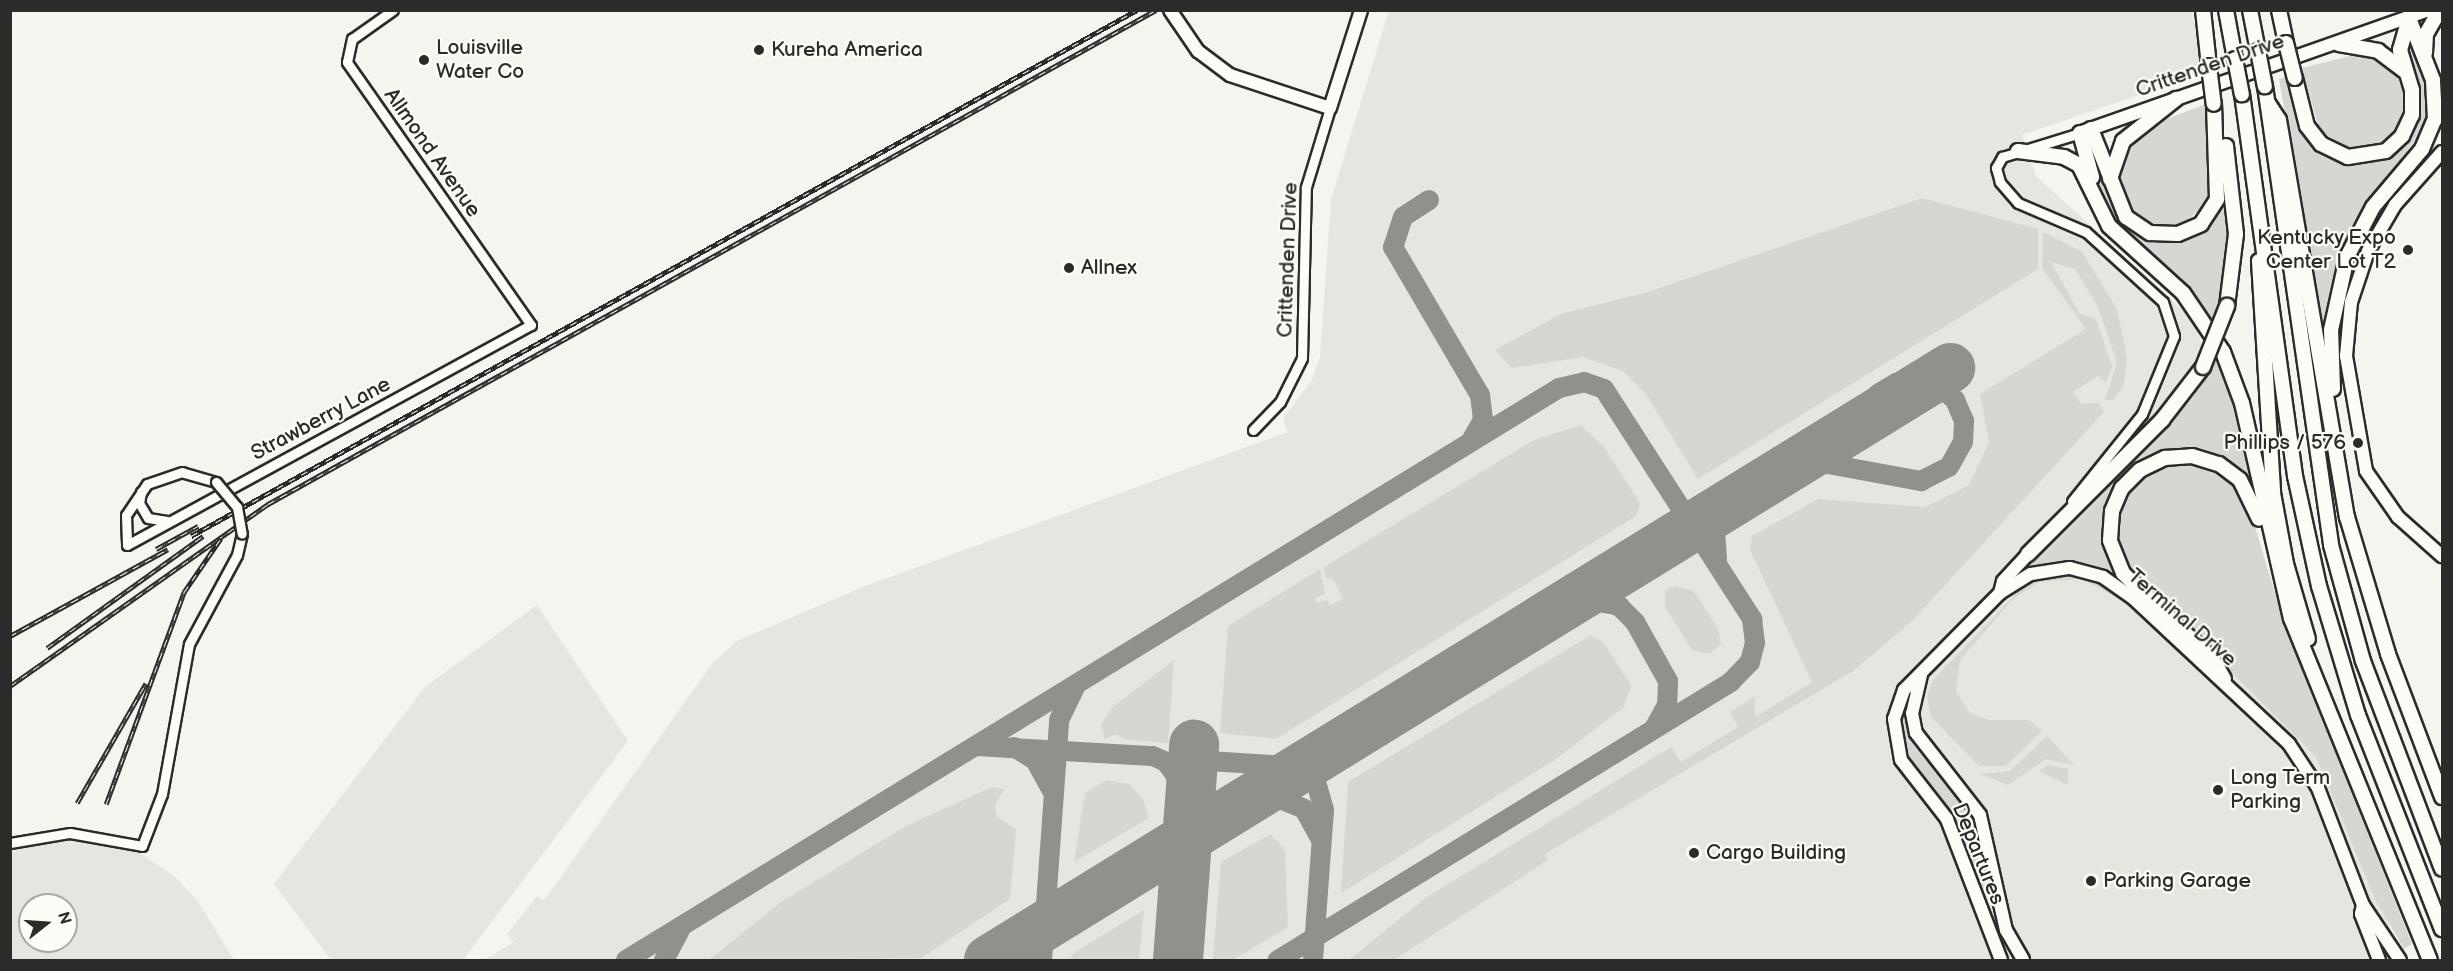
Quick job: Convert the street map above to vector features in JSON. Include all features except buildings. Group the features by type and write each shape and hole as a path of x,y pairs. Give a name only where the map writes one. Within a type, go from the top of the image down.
{"highway":[{"path":"2226,10 2260,208 2295,476 2319,586 2358,715 2442,929"},
{"path":"2250,10 2265,86 2331,545 2363,661 2442,869"},
{"path":"2279,10 2295,78 2316,140 2338,155 2359,159 2386,152 2406,130 2413,98 2400,46 2409,18"},
{"path":"2424,56 2426,34 2440,10"},
{"path":"2028,554 2162,420 2203,366 2227,306 2236,234 2204,17"},
{"path":"2353,525 2331,364 2333,313 2353,241 2431,131 2436,92 2409,18"},
{"path":"2339,45 2378,51 2406,72"},
{"path":"2109,181 2123,141 2176,99"},
{"path":"2267,102 2279,120 2342,487 2388,654 2442,797"},
{"path":"2086,131 2121,212 2144,231 2178,234 2200,224 2220,188 2217,103"},
{"path":"2086,131 2099,198 2119,232"},
{"path":"2018,151 2064,157 2079,165 2102,215 2191,302 2227,359 2242,403 2279,579"},
{"path":"2260,208 2266,402 2278,522 2307,635 2430,960"},
{"path":"2224,679 2213,660 2120,567 2109,531 2122,488 2140,470 2165,458 2192,456 2219,464 2248,490 2310,668 2374,817"}],"main road":[{"name":"Crittenden Drive","path":"1330,108 1361,10"},
{"name":"Crittenden Drive","path":"2086,131 2339,45 2429,10"},
{"path":"1173,15 1198,51 1230,75 1330,108"},
{"path":"2442,152 2395,205 2368,251 2351,302 2346,356 2366,471 2398,517 2442,556"},
{"path":"2000,593 2002,581 2028,554"},
{"name":"Terminal Drive","path":"2023,960 2006,930 1980,815 1916,733 1913,704 1922,674 2000,593 2043,571 2095,573 2133,598 2224,679 2300,757 2318,788 2363,904 2400,960"},
{"name":"Departures","path":"1922,674 1897,706 1895,745 1905,768 1947,819 2001,960"},
{"name":"Terminal Drive","path":"2363,904 2361,914 2379,960"}],"street":[{"name":"Allmond Avenue","path":"393,10 352,39 347,62 531,325"},
{"name":"Crittenden Drive","path":"1253,430 1288,391 1305,346 1306,187 1330,108"},
{"name":"Crittenden Drive","path":"2028,554 2120,447 2154,394 2173,327 2168,310 2078,225 2010,197 1997,171 2004,156 2086,131"},
{"name":"Strawberry Lane","path":"141,489 126,515 128,544 531,325"},
{"path":"10,843 48,833 78,833 142,846 162,794 189,644 237,555 242,534 237,507 216,482 182,472 141,489 139,503 148,518 169,521"}],"shaded area":[{"path":"1389,11 2192,11 2203,73 2022,135 2036,176 2194,320 2237,455 2257,558 2402,960 484,960 514,942 507,934 537,896 544,901 711,665 737,641 860,588 1288,432 1283,418 1312,380 1320,357 1331,199"},
{"path":"2410,37 2427,85 2425,126 2352,228 2335,271 2324,334 2279,79 2289,76 2330,156 2401,145 2419,108 2406,48"},
{"path":"2354,55 2374,56 2394,68 2407,102 2393,135 2377,146 2354,150 2320,132 2302,68"},
{"path":"2208,103 2211,198 2182,226 2153,227 2139,221 2126,207 2117,184 2128,145 2149,126"},
{"path":"2093,146 2116,210 2163,239 2220,205 2225,191 2229,271 2216,325 2186,286 2111,214 2090,160"},
{"path":"1922,198 2038,229 2038,269 1698,479 1645,393 1623,371 1583,357 1512,368 1495,350 1561,314 1648,292"},
{"path":"2043,232 2082,252 2117,309 2127,357 2124,384 2114,400 2105,400 2117,362 2097,305 2075,269 2051,262 2079,313 2096,319 2112,367 2106,383 2098,376 2073,392 2081,404 2099,403 2104,412 1912,621 1853,671 1545,854 1548,860 1394,960 1349,960 1424,899 1671,747 1681,762 1738,727 1730,712 1755,696 1755,717 1812,682 1750,550 1752,536 1818,499 1925,507 1969,485 1989,442 1980,394 2086,329 2042,268"},
{"path":"2217,350 2233,390 2256,489 2235,467 2212,454 2181,449 2156,454 2125,474 2107,506 2103,539 2116,575 2068,560 2018,573"},
{"path":"1581,425 1604,447 1628,484 1640,504 1636,516 1276,739 1220,733 1228,626 1320,569 1325,594 1315,598 1316,603 1327,600 1330,605 1343,599 1333,579 1325,578 1324,567 1534,440"},
{"path":"2187,462 2231,481 2250,510 2283,620 2412,944 2404,949 2376,901 2316,757 2137,577 2119,548 2117,520 2128,491 2149,472"},
{"path":"2074,575 2103,584 2124,601 2081,579 2039,582 2012,600 1960,660 1956,691 1970,713 1989,720 2029,720 2042,731 2006,766 1979,766 1931,717 1927,698 1933,680 2021,589 2044,577"},
{"path":"1676,586 1694,591 1718,629 1721,644 1710,654 1692,650 1665,607 1665,590"},
{"path":"537,605 628,741 463,960 331,960 274,884 425,687"},
{"path":"1591,635 1604,643 1631,685 1624,707 1556,759 1341,893 1348,782"},
{"path":"1174,660 1168,743 1126,740 1117,734 1105,739 1101,724 1113,707"},
{"path":"1908,695 1913,745 1965,804 1977,828 1986,872 1985,910 1955,824 1902,751 1898,731"},
{"path":"2047,736 2074,765 2046,759 2008,785 1980,774 2010,771"},
{"path":"2048,765 2068,769 2068,785 2039,771"},
{"path":"1107,780 1129,784 1143,799 1149,818 1074,862 1085,793"},
{"path":"992,787 1004,789 995,806 997,817 1016,829 1010,899 921,958 709,960 781,902 906,826"},
{"path":"1271,834 1285,851 1288,927 1233,960 1213,960 1221,862"},
{"path":"84,839 140,853 174,876 197,900 234,960 11,960 11,852 44,842"},
{"path":"1144,910 1139,960 1069,960 1075,952"}],"taxiway":[{"path":"1429,200 1403,217 1393,247 1480,395 1483,420 1472,439"},
{"path":"1777,475 1802,465 1828,464 1921,481 1949,467 1963,442 1964,421 1955,400 1938,385 1919,380 1896,383 1878,394 1864,421"},
{"path":"626,960 1559,388 1584,382 1604,389 1752,619 1755,643 1750,662 1731,682 1278,960"},
{"path":"1717,559 1715,530 1734,501"},
{"path":"1507,641 1581,599 1619,606 1635,622 1668,681 1667,705 1654,728"},
{"path":"1042,960 1059,720 1075,687"},
{"path":"977,746 1153,756 1166,762 1187,791 1182,869"},
{"path":"1014,747 1035,760 1052,791"},
{"path":"1192,760 1287,766 1316,782 1324,810 1313,960"},
{"path":"1204,830 1252,801 1275,797 1304,809 1321,840"},
{"path":"664,960 680,930"}],"runway":[{"path":"989,960 1950,368"},
{"path":"1178,960 1194,745"}],"railway":[{"path":"191,536 1137,10"},
{"path":"10,686 268,504 1156,10"},
{"path":"156,549 198,526"},
{"path":"47,648 203,536"},
{"path":"106,804 184,592 221,538"},
{"path":"10,636 168,549"},
{"path":"77,803 146,683"}],"place":[{"name":"Kureha America","path":"759,50"},
{"name":"Louisville Water Co","path":"424,60"},
{"name":"Kentucky Expo Center Lot T2","path":"2408,250"},
{"name":"Allnex","path":"1069,268"},
{"name":"Phillips / 576","path":"2358,443"},
{"name":"Long Term Parking","path":"2218,790"},
{"name":"Cargo Building","path":"1694,853"},
{"name":"Parking Garage","path":"2091,881"}]}
